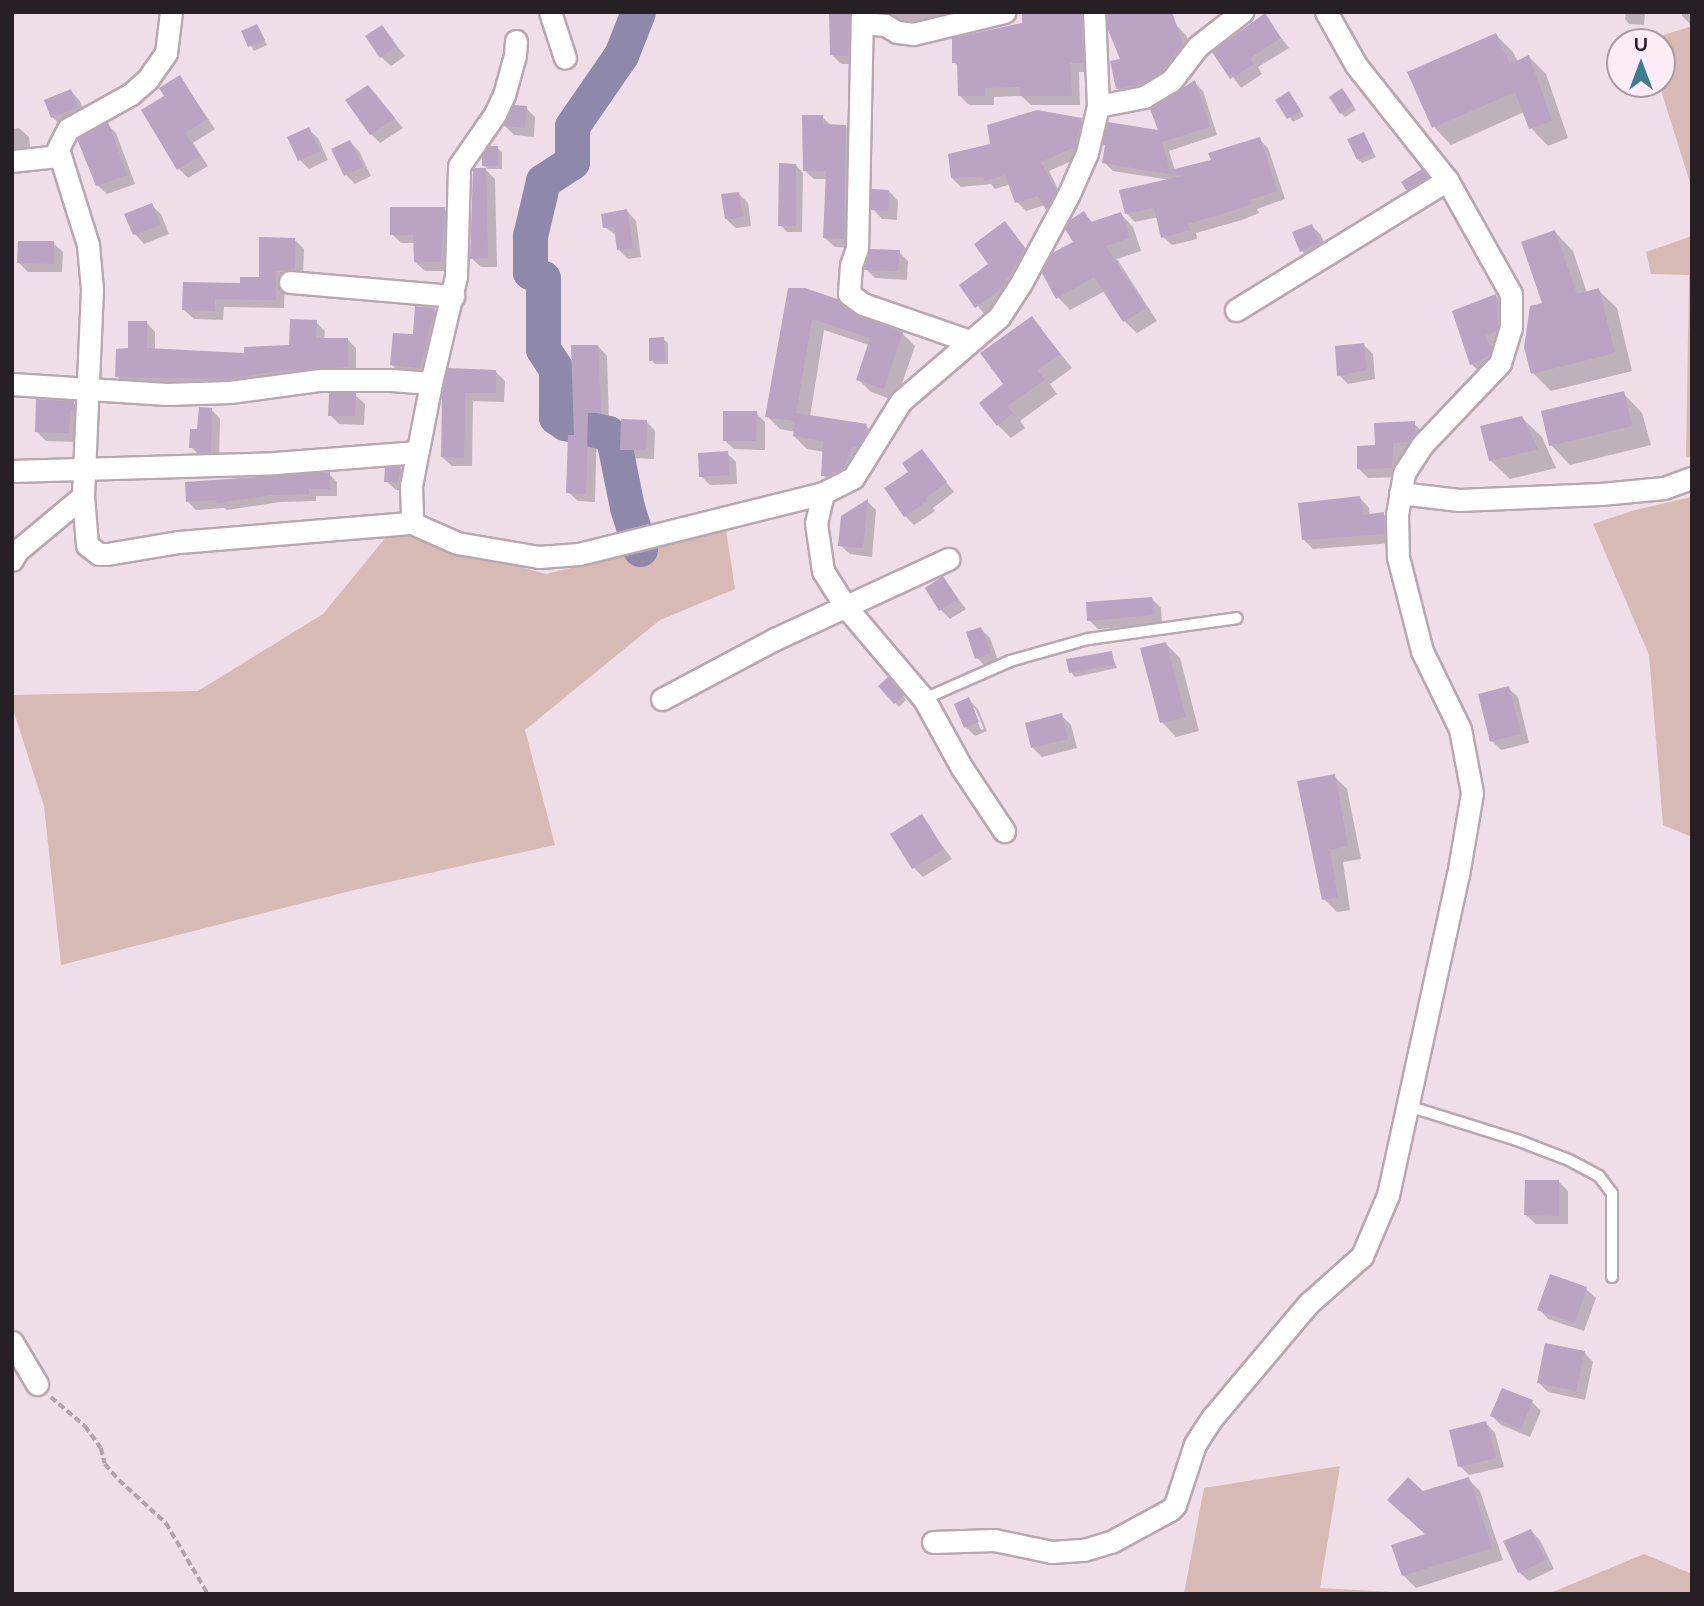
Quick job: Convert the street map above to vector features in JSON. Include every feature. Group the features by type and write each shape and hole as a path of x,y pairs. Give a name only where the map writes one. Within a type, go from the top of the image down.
{"street":[{"path":"172,12 166,53 148,79 131,94 68,129 59,142 59,156 88,245 92,289 85,388 84,538 92,551 99,554 190,540 412,523 457,544 540,557 579,554 823,494 853,478 901,401 999,317 1044,240 1087,153 1098,106 1094,12"},
{"path":"550,12 565,58"},
{"path":"1098,106 1144,97 1171,81 1198,46 1242,12"},
{"path":"933,1542 994,1540 1052,1552 1084,1550 1111,1542 1170,1510 1175,1505 1195,1444 1212,1418 1309,1303 1362,1255 1388,1195 1458,875 1472,793 1460,729 1422,651 1398,557 1397,515 1404,473 1422,445 1500,363 1511,328 1511,294 1447,180 1356,65 1326,12"},
{"path":"969,341 863,304 849,294 851,265 857,248 862,18 905,34 991,14"},
{"path":"412,523 411,486 431,383 453,296 459,216 458,166 495,114 512,70 516,41"},
{"path":"12,161 59,156"},
{"path":"1236,310 1447,180"},
{"path":"290,282 453,296"},
{"path":"12,384 167,394 230,392 320,380 431,383"},
{"path":"12,471 84,471 275,463 418,453"},
{"path":"1400,494 1459,500 1601,494 1664,488 1692,478"},
{"path":"823,494 816,523 823,571 845,606 924,699 962,768 1004,831"},
{"path":"12,560 17,551 83,496"},
{"path":"662,699 845,606 947,559"},
{"path":"12,1342 37,1384"}],"lane":[{"path":"924,699 1010,661 1087,639 1237,618"},
{"path":"1408,1106 1517,1140 1569,1160 1599,1177 1612,1193 1612,1276"}],"path":[{"path":"37,1384 85,1426 101,1448 105,1464 166,1523 208,1594"}],"shaded area":[{"path":"1692,26 1692,189 1663,98 1676,98 1676,31"},
{"path":"1692,236 1692,455 1686,458 1689,275 1651,274 1646,252"},
{"path":"1692,497 1692,837 1663,825 1649,655 1593,524 1635,510"},
{"path":"726,530 735,589 660,620 525,730 555,845 358,889 61,965 44,806 12,706 12,695 198,691 323,614 391,531 546,574"},
{"path":"1340,1466 1320,1588 1430,1594 1184,1594 1204,1488"},
{"path":"1644,1554 1692,1574 1692,1594 1548,1594"}],"building":[{"path":"829,12 849,12 848,56 830,55"},
{"path":"1081,12 1083,63 1070,63 1072,96 1020,96 1020,87 985,88 985,96 958,96 957,63 952,63 952,38 1022,23 1022,13"},
{"path":"1107,12 1172,12 1183,43 1162,71 1139,85 1116,89 1110,61 1120,59 1108,30"},
{"path":"1265,13 1281,38 1250,58 1254,64 1230,79 1212,52"},
{"path":"257,24 265,40 248,47 241,31"},
{"path":"382,25 397,46 380,58 365,36"},
{"path":"1496,33 1510,64 1529,55 1552,121 1529,129 1515,92 1432,128 1407,72"},
{"path":"180,75 207,119 185,133 200,156 177,170 141,110 164,96 159,88"},
{"path":"1195,80 1210,127 1162,142 1170,170 1211,160 1208,153 1260,137 1277,191 1250,200 1251,204 1188,224 1190,230 1161,238 1154,208 1125,214 1119,190 1182,176 1102,163 1105,145 1102,146 1108,122 1158,130 1150,109"},
{"path":"368,85 395,118 370,135 345,100"},
{"path":"1342,88 1353,105 1340,114 1329,97"},
{"path":"71,89 78,107 51,118 44,100"},
{"path":"1289,91 1301,111 1287,119 1275,100"},
{"path":"514,105 527,106 525,128 503,126"},
{"path":"1037,110 1082,118 1075,147 1041,162 1056,191 1046,210 1038,196 1015,203 1005,175 985,181 983,176 951,178 948,154 990,144 987,125"},
{"path":"802,115 823,115 823,124 846,125 844,239 823,238 826,171 803,171"},
{"path":"108,122 127,175 96,186 77,139"},
{"path":"309,127 320,151 298,161 287,137"},
{"path":"1364,132 1373,152 1357,160 1347,139"},
{"path":"350,140 363,167 344,176 331,149"},
{"path":"489,146 498,146 498,166 482,166 482,156"},
{"path":"779,163 796,164 796,226 778,226"},
{"path":"473,168 486,168 488,258 470,259"},
{"path":"1422,169 1428,177 1406,190 1401,182"},
{"path":"871,189 889,190 888,211 871,210"},
{"path":"739,192 743,217 725,219 721,194"},
{"path":"152,203 161,225 133,235 124,214"},
{"path":"390,207 445,207 441,262 414,262 413,235 390,235"},
{"path":"627,209 633,248 617,250 614,227 603,228 601,214"},
{"path":"1084,211 1091,222 1121,212 1130,238 1106,246 1146,308 1123,322 1094,277 1056,299 1042,273 1052,253 1073,242 1065,229 1070,220"},
{"path":"1005,221 1025,248 1002,288 975,308 959,285 988,264 974,244"},
{"path":"1312,224 1320,243 1300,252 1292,232"},
{"path":"1555,230 1577,294 1599,288 1615,353 1531,374 1524,347 1530,306 1542,303 1521,242"},
{"path":"259,237 295,238 295,269 276,271 276,300 215,299 215,311 182,310 183,282 240,283 240,277 259,277"},
{"path":"18,241 54,241 54,264 17,263"},
{"path":"870,249 900,250 898,271 864,270"},
{"path":"788,288 805,288 837,299 858,316 903,332 884,389 856,380 870,338 812,319 796,413 867,424 865,434 857,447 853,446 844,468 827,476 821,476 823,441 793,436 795,421 765,417"},
{"path":"1496,294 1498,326 1496,331 1485,336 1491,348 1488,356 1470,365 1452,311"},
{"path":"415,306 435,308 421,368 390,365 393,333 413,334"},
{"path":"1032,316 1060,354 1037,370 1045,380 1007,406 1013,413 997,426 979,403 1003,384 980,353"},
{"path":"290,319 317,320 316,338 348,338 348,367 277,371 229,379 115,377 116,349 128,348 128,321 147,321 147,348 244,353 244,347 289,345"},
{"path":"664,337 665,360 649,361 649,338"},
{"path":"1364,343 1367,370 1337,376 1335,346"},
{"path":"571,345 598,345 601,413 588,413 586,494 566,493 568,435 574,435"},
{"path":"448,368 496,370 496,393 465,393 464,458 441,457 442,396"},
{"path":"1624,391 1632,426 1549,446 1541,411"},
{"path":"329,393 356,393 355,416 328,416"},
{"path":"36,399 74,401 74,411 70,411 69,433 35,432"},
{"path":"199,407 212,408 211,452 196,452 196,448 189,448 190,429 197,429"},
{"path":"723,411 757,411 756,441 723,441"},
{"path":"1522,416 1538,449 1489,461 1480,426"},
{"path":"621,419 647,420 646,450 620,450"},
{"path":"1415,421 1415,433 1408,442 1393,443 1392,468 1357,469 1357,446 1375,445 1374,423"},
{"path":"922,449 947,482 925,498 927,501 904,517 884,488 908,472 902,463"},
{"path":"728,451 729,475 699,477 698,453"},
{"path":"401,466 398,482 384,482 385,468"},
{"path":"330,472 330,489 309,489 309,494 271,495 217,503 216,500 186,502 185,482"},
{"path":"1360,496 1363,515 1384,512 1384,534 1302,540 1298,503"},
{"path":"868,499 863,548 838,546 841,516"},
{"path":"943,576 958,599 939,611 925,588"},
{"path":"1152,597 1154,615 1087,621 1086,602"},
{"path":"981,627 991,653 975,659 966,632"},
{"path":"1166,642 1186,717 1160,723 1140,648"},
{"path":"1112,651 1114,665 1069,673 1066,659"},
{"path":"888,677 904,695 894,704 878,686"},
{"path":"1509,686 1521,734 1490,742 1478,694"},
{"path":"969,697 979,722 964,728 954,704"},
{"path":"1062,713 1068,739 1031,748 1025,723"},
{"path":"1335,774 1348,846 1330,850 1338,897 1322,900 1297,781"},
{"path":"922,814 944,849 912,869 890,834"},
{"path":"1525,1180 1559,1180 1559,1216 1524,1215"},
{"path":"1550,1274 1587,1287 1575,1323 1537,1310"},
{"path":"1545,1343 1585,1351 1576,1391 1537,1383"},
{"path":"1502,1388 1533,1400 1521,1429 1490,1416"},
{"path":"1486,1421 1496,1458 1458,1467 1449,1430"},
{"path":"1408,1477 1423,1491 1469,1477 1492,1548 1402,1576 1391,1545 1425,1534 1387,1500"},
{"path":"1531,1529 1546,1560 1518,1573 1503,1541"}],"waterway":[{"path":"638,12 621,55 572,126 572,162 543,181 530,236 530,272 543,278 543,349 556,369 556,417 565,423 608,433 614,443 627,507 640,549"}]}
